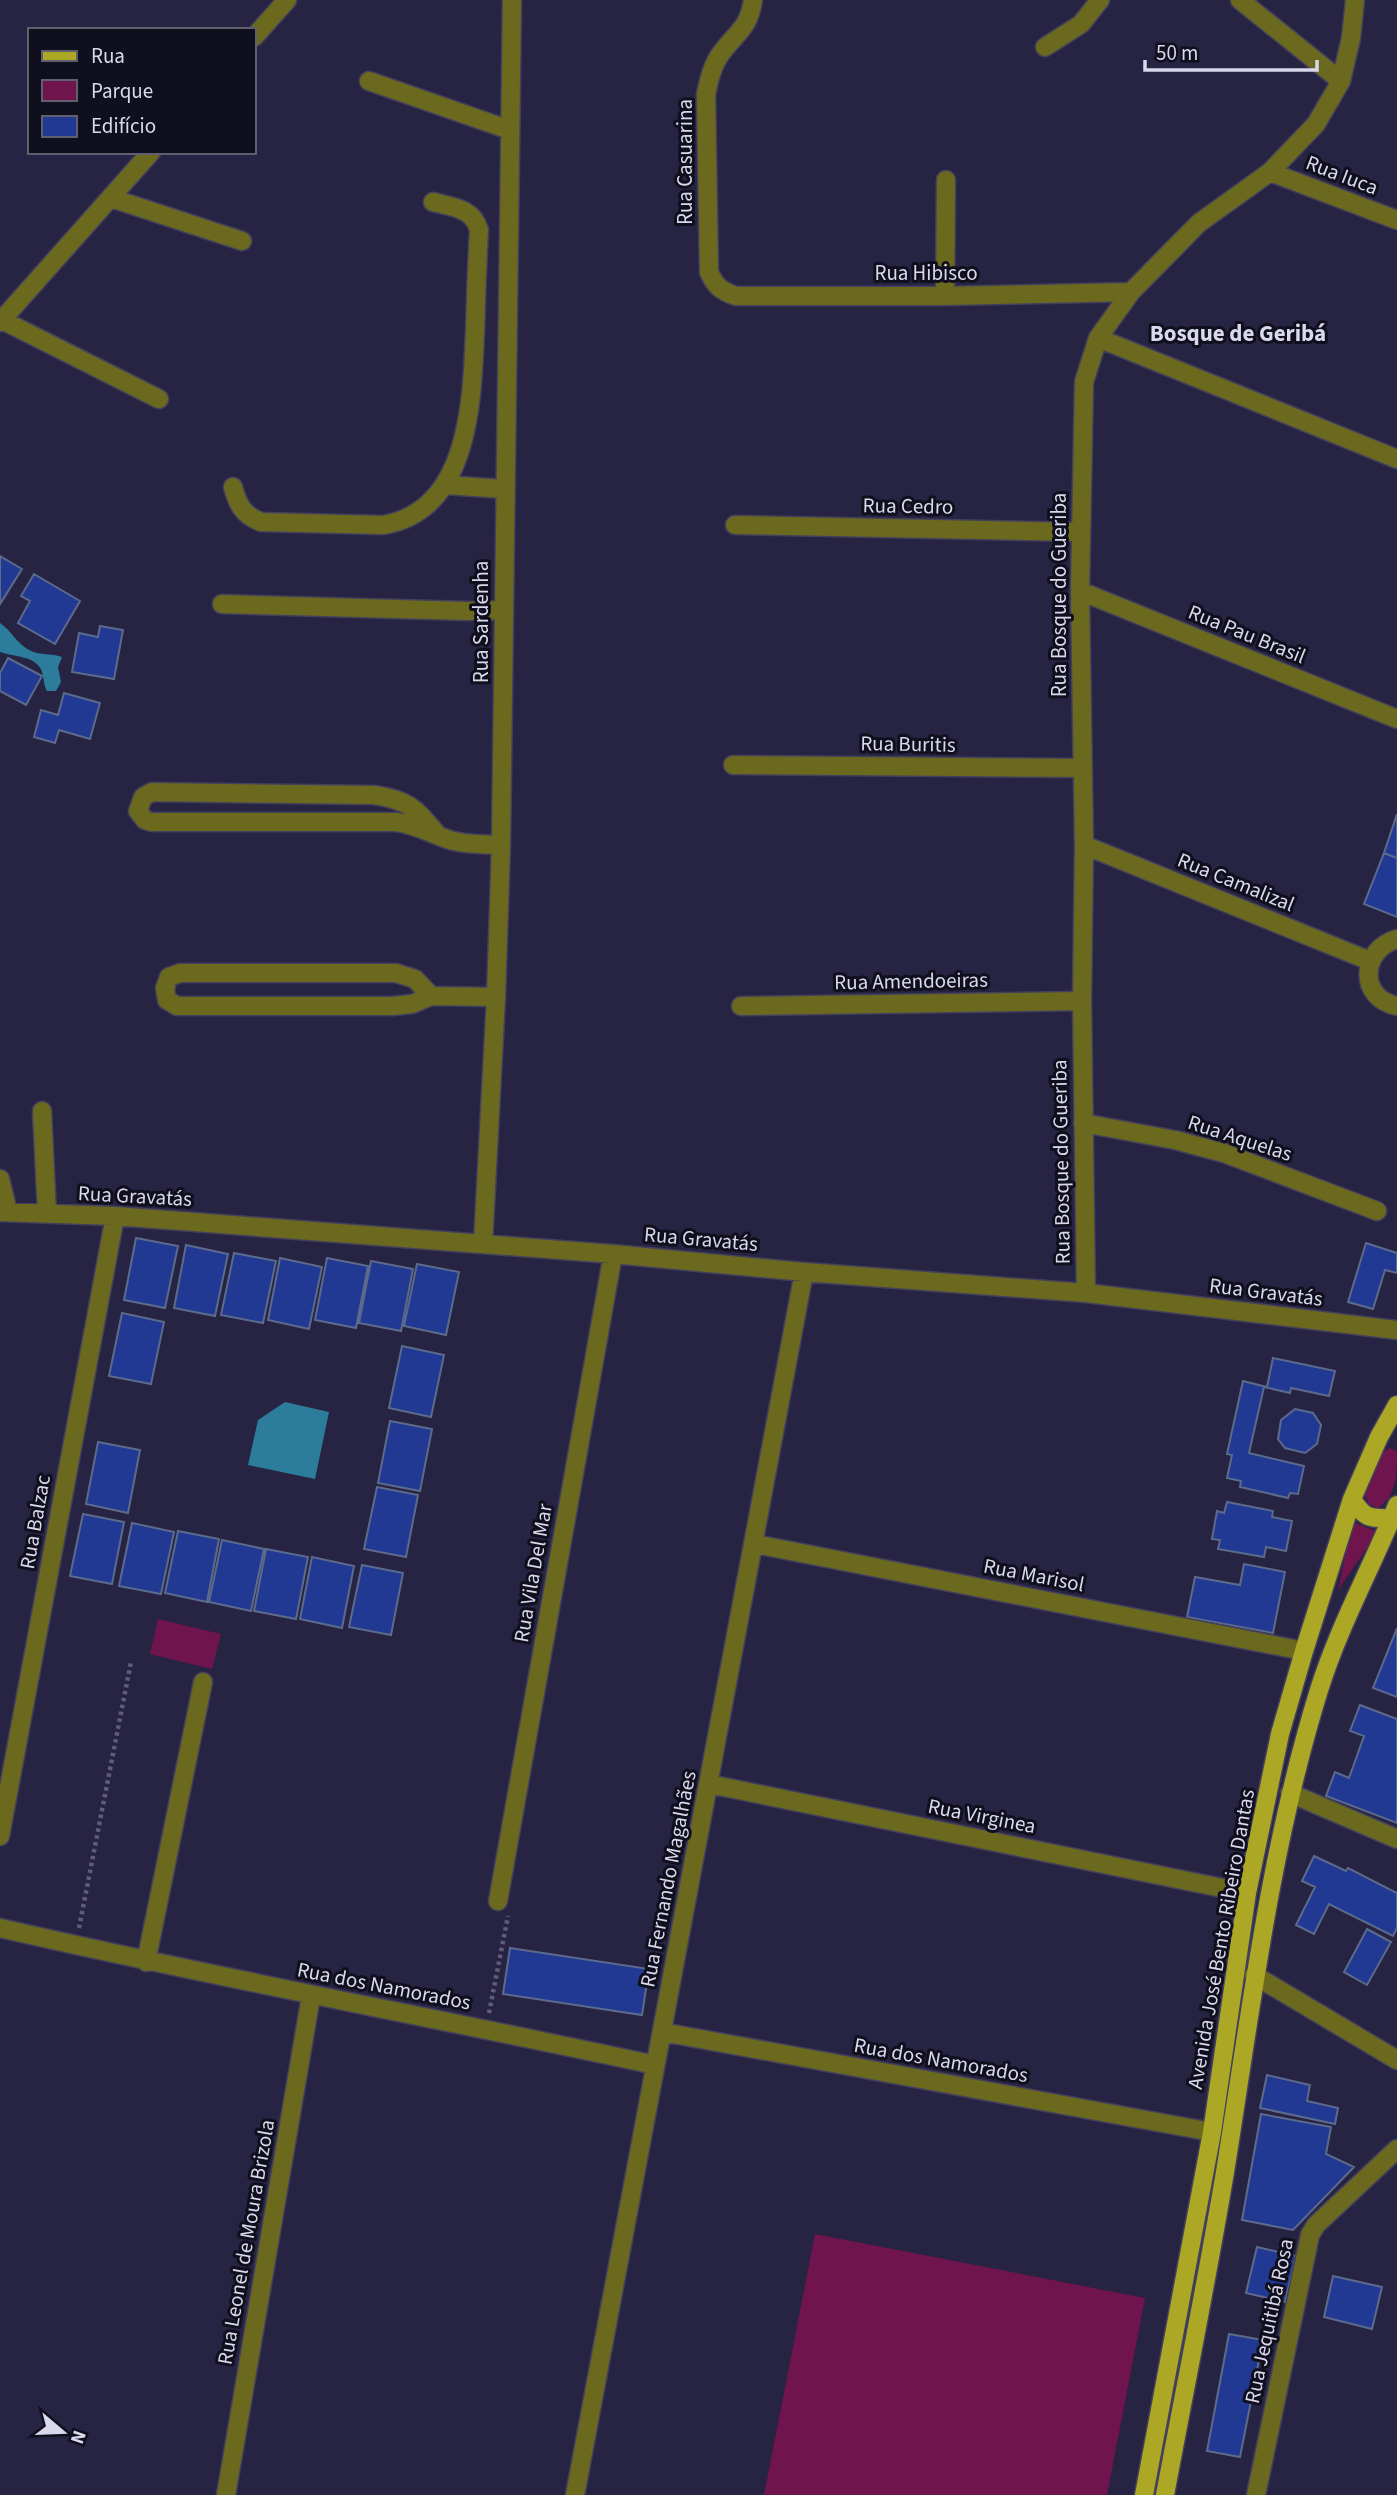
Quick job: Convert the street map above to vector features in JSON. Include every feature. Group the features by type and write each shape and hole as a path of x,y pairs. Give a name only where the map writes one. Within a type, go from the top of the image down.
{"main road":[{"name":"Avenida José Bento Ribeiro Dantas","path":"1144,2495 1212,2132 1247,1893 1280,1734 1352,1499 1379,1437 1397,1405"},
{"path":"1379,1437 1397,1435"},
{"path":"1352,1499 1361,1513 1370,1518 1394,1511"},
{"name":"Avenida José Bento Ribeiro Dantas","path":"1166,2495 1225,2173 1254,1975 1290,1793 1319,1688 1345,1618 1394,1511"}],"street":[{"path":"256,35 287,0"},
{"name":"Rua Sardenha","path":"483,1244 501,845 512,0"},
{"name":"Rua Casuarina","path":"722,291 714,284 709,272 706,94 712,70 720,54 745,27 752,0"},
{"path":"1045,47 1081,24 1100,0"},
{"path":"1240,0 1341,81"},
{"name":"Rua Bosque do Gueriba","path":"1086,1293 1080,591 1084,382 1098,338 1131,292 1199,223 1270,172 1316,124 1341,81 1351,38 1355,0"},
{"path":"369,81 510,130"},
{"path":"150,154 1,321 159,399"},
{"name":"Rua Iuca","path":"1270,172 1397,220"},
{"path":"946,180 946,296"},
{"path":"111,198 242,242"},
{"path":"233,487 243,512 261,522 383,524 402,522 418,513 444,485 464,438 472,387 478,230 472,215 462,209 433,202"},
{"name":"Rua Hibisco","path":"722,291 736,296 946,296 1131,292"},
{"path":"1098,338 1397,459"},
{"path":"444,485 504,489"},
{"name":"Rua Cedro","path":"735,525 1080,532"},
{"name":"Rua Pau Brasil","path":"1080,591 1397,719"},
{"path":"222,604 504,610"},
{"name":"Rua Buritis","path":"733,765 1083,768"},
{"path":"436,833 417,811 399,799 374,795 152,792 143,797 138,811 145,820 152,822 375,821 416,825 447,839 466,843 501,845"},
{"name":"Rua Camalizal","path":"1084,845 1370,961"},
{"path":"1397,940 1386,943 1377,950 1370,961 1368,975 1372,989 1381,999 1397,1006"},
{"path":"431,996 415,979 396,973 180,973 169,977 165,988 167,1000 177,1006 393,1006 412,1004 431,996 496,997"},
{"name":"Rua Amendoeiras","path":"741,1006 1082,1001"},
{"path":"43,1111 47,1214"},
{"name":"Rua Aquelas","path":"1083,1123 1175,1140 1224,1153 1377,1212"},
{"path":"0,1179 4,1212"},
{"name":"Rua Gravatás","path":"4,1212 115,1216 1086,1293 1397,1330"},
{"name":"Rua Balzac","path":"0,1836 115,1216"},
{"name":"Rua Vila Del Mar","path":"498,1900 613,1254"},
{"name":"Rua Fernando Magalhães","path":"575,2495 804,1272"},
{"name":"Rua Marisol","path":"755,1544 1304,1651"},
{"path":"146,1962 203,1682"},
{"name":"Rua Virginea","path":"709,1784 1247,1893"},
{"path":"1290,1793 1397,1839"},
{"name":"Rua dos Namorados","path":"0,1928 146,1962 655,2065"},
{"path":"1254,1975 1397,2060"},
{"name":"Rua Leonel de Moura Brizola","path":"226,2495 311,1996"},
{"name":"Rua dos Namorados","path":"662,2032 1212,2132"},
{"name":"Rua Jequitibá Rosa","path":"1256,2495 1310,2235 1316,2225 1397,2149"}],"path":[{"path":"76,1946 131,1662"},
{"path":"486,2029 509,1917 498,1900"}],"green space":[{"path":"1389,1448 1397,1451 1396,1476 1389,1497 1378,1508 1369,1504 1362,1491 1373,1460"},
{"path":"1352,1522 1378,1532 1338,1590"},
{"path":"158,1619 221,1634 212,1669 150,1654"},
{"path":"815,2234 1145,2298 1107,2495 764,2495"}],"water":[{"path":"0,623 29,650 62,657 58,667 61,682 56,691 47,691 41,669 33,661 0,652"},
{"path":"285,1402 329,1412 315,1479 248,1465 258,1420"}],"building":[{"path":"0,556 22,569 0,604"},
{"path":"34,574 80,601 55,644 18,623 30,601 21,596"},
{"path":"100,626 123,630 114,679 72,672 79,633 98,637"},
{"path":"8,658 42,676 26,705 0,691 0,673"},
{"path":"64,693 100,703 90,739 59,730 55,743 34,737 41,710 58,715"},
{"path":"1397,814 1397,858 1384,853"},
{"path":"1384,853 1397,858 1397,917 1364,904"},
{"path":"136,1238 178,1246 165,1308 124,1300"},
{"path":"1366,1243 1397,1253 1397,1273 1385,1270 1373,1309 1348,1302"},
{"path":"186,1245 228,1254 215,1316 174,1308"},
{"path":"234,1253 276,1261 263,1323 221,1315"},
{"path":"280,1258 322,1267 309,1329 268,1320"},
{"path":"327,1258 368,1266 356,1328 315,1320"},
{"path":"371,1261 413,1269 401,1331 359,1323"},
{"path":"417,1264 459,1272 446,1335 404,1326"},
{"path":"122,1313 164,1322 151,1384 109,1376"},
{"path":"402,1346 444,1355 431,1417 389,1408"},
{"path":"1273,1358 1335,1371 1329,1396 1291,1388 1290,1393 1264,1387 1249,1453 1304,1466 1298,1494 1290,1493 1288,1498 1240,1487 1241,1481 1227,1478 1232,1455 1227,1454 1243,1381 1267,1387"},
{"path":"1295,1409 1313,1413 1321,1425 1317,1444 1305,1453 1285,1448 1278,1439 1281,1420"},
{"path":"390,1421 432,1429 420,1491 378,1483"},
{"path":"98,1442 140,1450 128,1513 86,1504"},
{"path":"377,1487 418,1495 406,1557 364,1549"},
{"path":"1227,1502 1273,1511 1272,1517 1292,1521 1286,1551 1266,1547 1264,1557 1218,1549 1220,1540 1212,1539 1217,1511 1224,1513"},
{"path":"83,1514 124,1522 112,1584 70,1576"},
{"path":"132,1523 174,1532 161,1594 119,1586"},
{"path":"178,1531 219,1539 207,1602 165,1593"},
{"path":"222,1540 264,1549 251,1611 209,1602"},
{"path":"266,1549 308,1557 296,1619 254,1611"},
{"path":"312,1557 354,1566 342,1628 300,1619"},
{"path":"1244,1564 1285,1572 1273,1633 1187,1617 1195,1577 1240,1585"},
{"path":"362,1565 403,1573 391,1635 349,1627"},
{"path":"1397,1628 1397,1697 1373,1688"},
{"path":"1360,1705 1397,1719 1397,1823 1326,1796 1335,1772 1349,1778 1364,1736 1350,1731"},
{"path":"1314,1856 1346,1871 1348,1868 1397,1893 1397,1928 1393,1936 1329,1904 1314,1934 1296,1925 1315,1887 1302,1881"},
{"path":"1367,1929 1391,1942 1367,1985 1344,1972"},
{"path":"510,1948 649,1969 642,2015 503,1994"},
{"path":"1267,2075 1310,2085 1307,2101 1338,2108 1335,2124 1260,2108"},
{"path":"1261,2114 1331,2127 1326,2154 1354,2167 1293,2230 1242,2220"},
{"path":"1257,2247 1296,2256 1285,2302 1246,2293"},
{"path":"1333,2276 1382,2287 1372,2329 1324,2317"},
{"path":"1229,2334 1263,2340 1240,2457 1207,2451"}],"district":[{"name":"Bosque de Geribá","path":"1238,333"}]}
